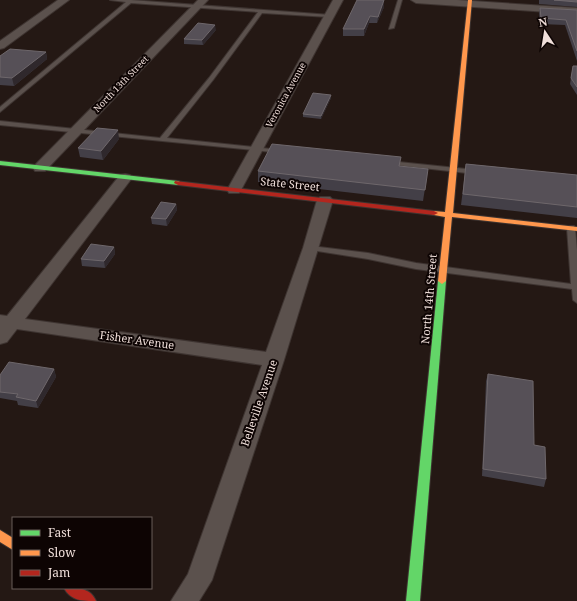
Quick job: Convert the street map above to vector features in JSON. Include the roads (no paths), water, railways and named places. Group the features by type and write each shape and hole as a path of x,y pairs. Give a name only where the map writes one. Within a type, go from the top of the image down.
{"street":[{"path":"0,46 64,0"},
{"name":"Veronica Avenue","path":"234,190 338,0"},
{"path":"416,0 470,2 577,11"},
{"name":"North 14th Street","path":"413,601 448,214 470,2"},
{"name":"North 13th Street","path":"40,168 200,3"},
{"name":"State Street","path":"0,163 574,229"},
{"path":"4,327 125,178"},
{"name":"Belleville Avenue","path":"184,601 199,580 274,360 311,248 325,200"},
{"name":"Fisher Avenue","path":"4,327 274,360"},
{"path":"0,535 12,544"},
{"path":"72,589 89,601"}],"lane":[{"path":"112,0 129,2 200,3 261,11 329,16"},
{"path":"391,28 400,0"},
{"path":"0,110 129,2"},
{"path":"162,140 211,79 261,11"},
{"path":"0,123 288,153"},
{"path":"382,163 483,173"},
{"path":"574,229 577,300"},
{"path":"311,248 368,256 416,266 576,287"}]}
